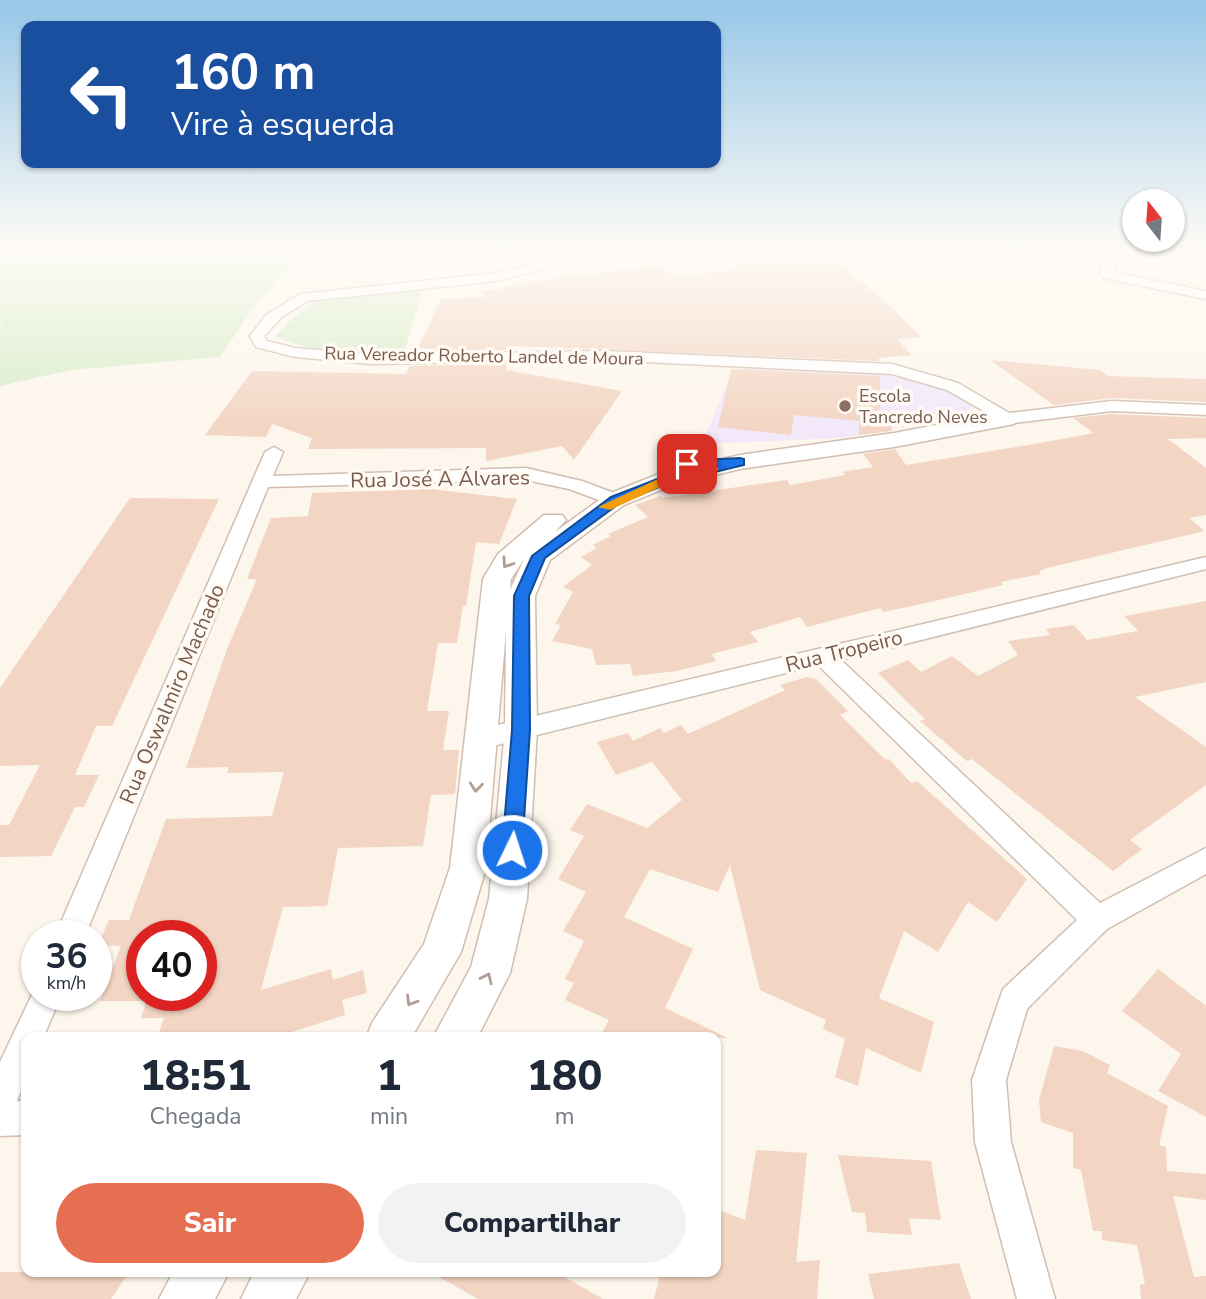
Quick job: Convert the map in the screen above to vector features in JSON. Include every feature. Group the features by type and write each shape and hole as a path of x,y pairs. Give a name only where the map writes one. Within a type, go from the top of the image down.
{"street":[{"name":"Rua Vereador Roberto Landel de Moura","path":"285,308 262,328 257,336 261,344 285,351 360,358 564,355 892,369 942,379 973,395 1006,419"},
{"path":"457,1032 490,973 508,899 521,730 521,596 539,556 625,478 666,467 740,462 894,440 1006,419 1112,406 1206,410"},
{"name":"Rua Oswalmiro Machado","path":"77,920 274,452"},
{"name":"Rua José A Álvares","path":"262,482 526,474 604,496"},
{"path":"391,1032 441,952 468,868 491,611 497,579 507,560 520,546 604,496"},
{"name":"Rua Tropeiro","path":"481,739 1206,563"},
{"path":"823,656 1097,920"},
{"path":"1036,1299 993,1142 989,1080 1014,1000 1097,920 1206,860"},
{"path":"30,1032 39,1011"},
{"path":"0,1102 21,1053"},
{"path":"0,1119 21,1118"},
{"path":"184,1299 200,1277"},
{"path":"266,1299 281,1277"}],"shaded area":[{"name":"Escola Tancredo Neves","path":"733,369 904,374 972,400 971,413 842,438 702,444"}],"green space":[{"path":"0,308 254,308 220,357 72,370 0,386 0,327 3,324 0,323"},
{"path":"306,308 418,308 404,352 322,350 275,336"}],"building":[{"path":"437,308 891,308 921,337 897,339 911,355 879,358 879,361 509,346 509,350 416,352"},
{"path":"990,360 1100,370 1108,376 1206,379 1206,402 1112,398 1054,405"},
{"path":"507,364 506,370 622,391 574,460 562,446 486,461 486,448 308,449 312,438 272,424 266,437 205,435 252,371 406,374 410,366"},
{"path":"731,369 880,376 880,411 892,412 892,431 859,435 859,421 794,415 791,435 718,427"},
{"path":"1112,414 1206,418 1206,438 1168,439 1206,468 1206,515 1189,518 1205,531 1047,568 1039,571 1041,574 1001,582 1003,585 917,605 883,612 880,608 807,627 800,617 750,632 758,642 712,654 716,661 677,671 633,676 630,664 596,665 592,649 552,641 561,625 555,624 573,592 563,587 592,565 581,557 597,548 593,545 611,536 608,534 648,517 635,505 660,496 662,498 787,480 790,485 846,475 842,472 873,467 863,454 895,449 906,465 1094,433 1073,418"},
{"path":"431,489 517,499 499,544 476,542 457,643 438,643 427,711 449,711 443,750 459,750 455,794 431,795 423,846 338,848 327,906 283,907 261,990 331,969 333,980 363,970 367,993 342,1000 345,1015 292,1032 159,1032 164,1018 141,1018 143,1011 217,1011 217,920 129,920 166,819 272,816 284,772 227,773 229,767 186,768 227,649 257,579 247,579 271,518 308,516 312,493"},
{"path":"130,498 219,499 112,726 96,726 75,775 99,775 84,807 75,807 51,856 0,857 0,825 9,825 40,765 0,766 0,688"},
{"path":"1206,601 1206,682 1135,697 1206,747 1206,785 1130,840 1142,849 1113,871 972,759 967,761 920,721 925,719 878,673 908,660 921,672 952,656 978,676 1018,655 1008,641 1050,635 1046,629 1074,625 1087,640 1138,631 1124,616"},
{"path":"807,677 816,679 848,711 840,715 886,760 889,759 911,783 917,781 1027,879 997,922 968,902 938,952 904,931 879,998 934,1022 921,1073 866,1048 858,1086 835,1077 845,1039 823,1029 826,1020 760,990 730,865 718,892 650,869 624,917 693,949 665,1008 715,1032 602,1032 609,1020 565,1000 574,983 565,979 584,941 563,931 586,892 558,879 584,836 570,830 587,804 647,828 682,800 652,762 616,775 597,742 628,733 633,741 660,728 664,733 681,725 688,734 785,690 780,685"},
{"path":"112,920 126,920 126,1001 112,1001 112,970 121,946 112,946"},
{"path":"1158,969 1206,1006 1206,1117 1158,1091 1181,1054 1122,1011"},
{"path":"1054,1046 1083,1051 1110,1065 1107,1073 1168,1106 1159,1145 1166,1147 1167,1171 1206,1174 1206,1200 1173,1196 1194,1277 1206,1276 1206,1299 1141,1299 1140,1285 1145,1284 1137,1245 1102,1240 1102,1231 1093,1231 1081,1170 1073,1168 1073,1133 1041,1122 1039,1100"},
{"path":"756,1150 807,1153 796,1262 820,1260 817,1299 654,1299 660,1277 721,1277 721,1211 745,1220"},
{"path":"838,1155 931,1161 941,1220 909,1218 912,1235 867,1232 865,1213 852,1212"},
{"path":"959,1263 971,1299 874,1299 868,1274"},
{"path":"0,1272 21,1272 21,1277 126,1277 111,1299 0,1299"},
{"path":"439,1277 565,1277 603,1299 478,1299"}],"slow traffic":[{"path":"605,507 615,500 665,480 713,469"}],"place":[{"name":"Escola Tancredo Neves","path":"845,406"}],"route":[{"path":"512,850 521,730 521,596 539,556 572,529 615,500 665,480 740,462 687,464"}]}
